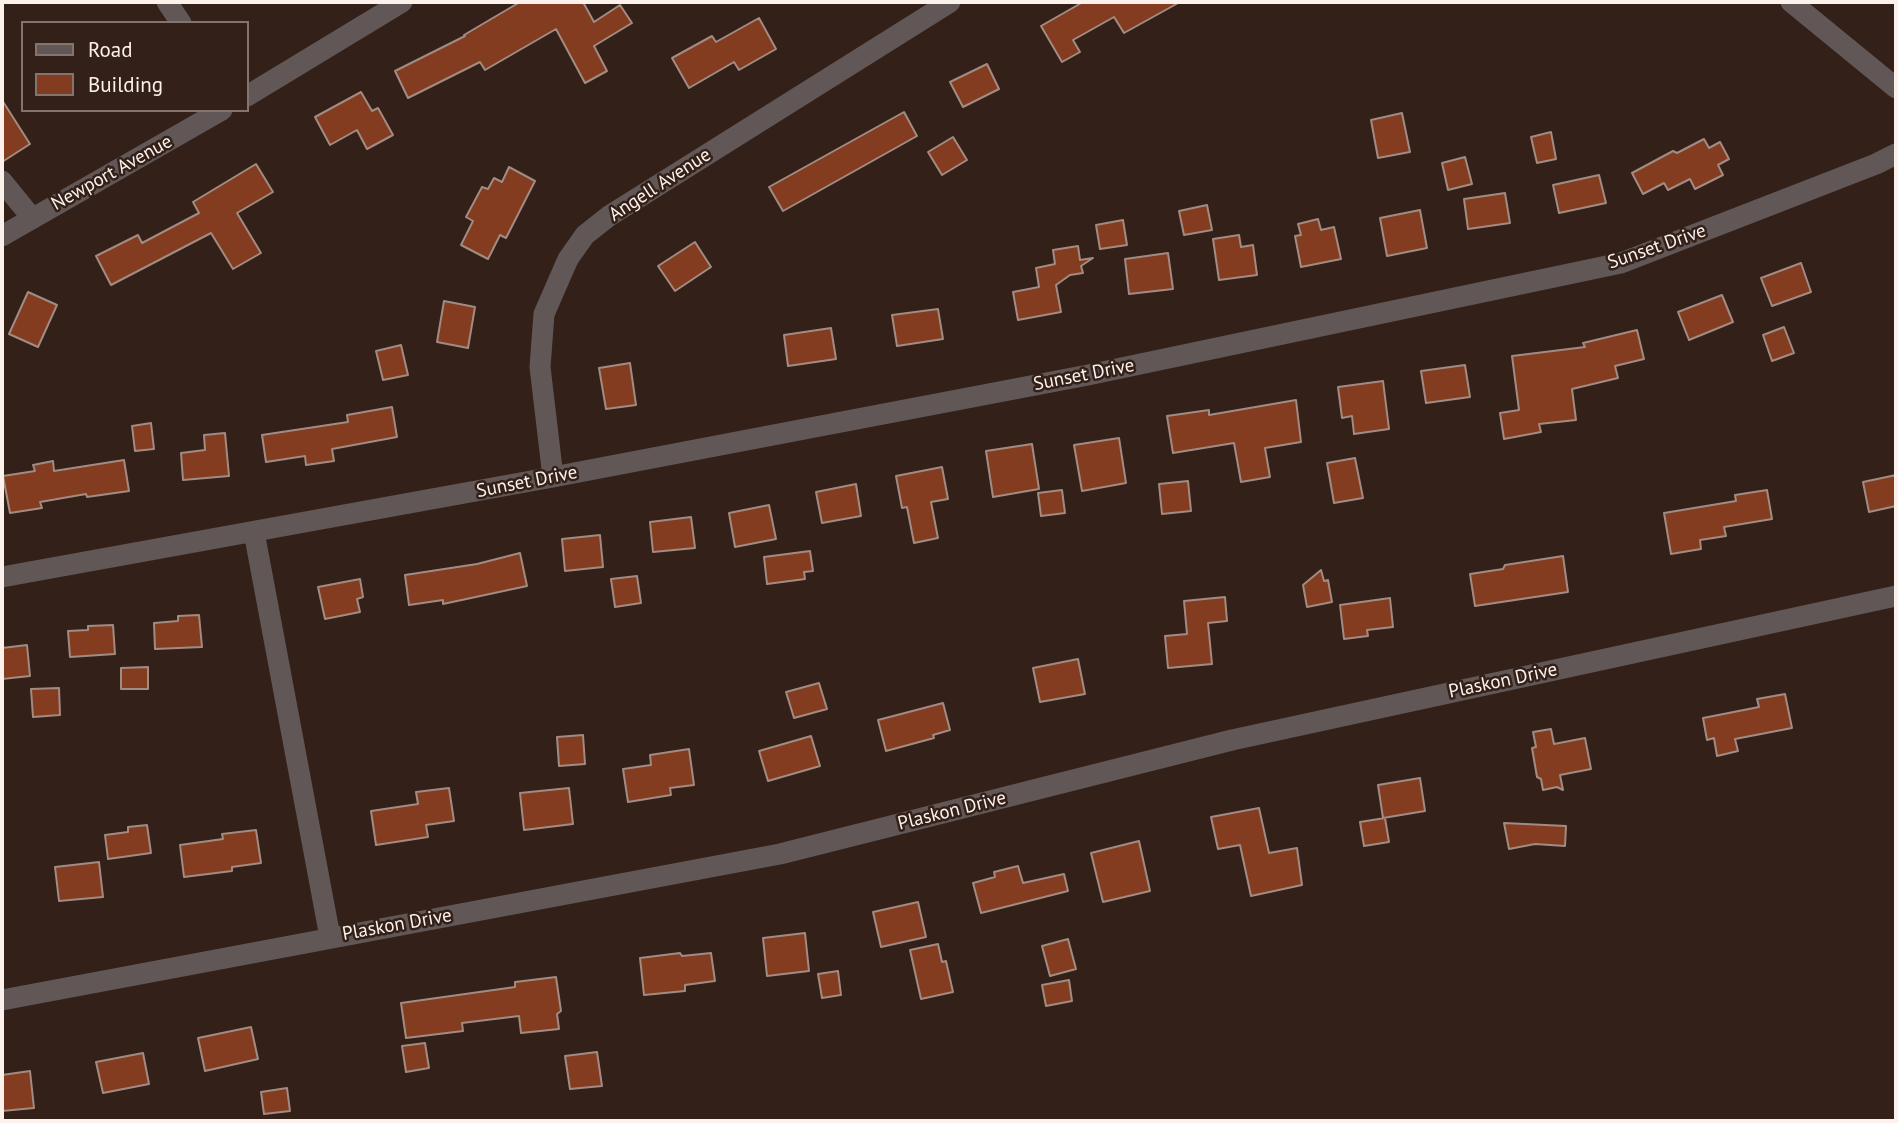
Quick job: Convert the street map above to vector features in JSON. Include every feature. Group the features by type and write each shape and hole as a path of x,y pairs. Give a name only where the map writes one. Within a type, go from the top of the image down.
{"street":[{"path":"167,2 180,21"},
{"path":"248,95 402,2"},
{"name":"Angell Avenue","path":"553,477 540,367 544,314 568,259 585,235 609,216 950,2"},
{"path":"1791,2 1896,88"},
{"name":"Newport Avenue","path":"2,236 218,112"},
{"name":"Sunset Drive","path":"2,577 553,477 1088,375 1620,263 1896,154"},
{"path":"2,181 32,218"},
{"path":"254,532 330,937"},
{"name":"Plaskon Drive","path":"2,1000 780,854 1232,740 1896,596"}],"building":[{"path":"520,2 583,2 594,22 620,5 632,23 594,46 607,71 585,83 556,29 485,70 480,62 408,98 395,71 465,36"},
{"path":"1083,2 1180,2 1124,33 1114,17 1073,40 1080,52 1062,62 1041,26"},
{"path":"759,18 776,49 739,70 734,62 689,88 672,58 712,36 716,42"},
{"path":"987,64 999,89 963,107 950,82"},
{"path":"361,92 372,111 378,108 393,135 367,149 357,130 330,145 315,117"},
{"path":"2,100 30,144 2,162"},
{"path":"904,112 917,136 783,211 769,187"},
{"path":"1402,113 1410,152 1378,158 1371,120"},
{"path":"1551,132 1556,159 1537,163 1531,137"},
{"path":"953,137 967,160 942,175 928,152"},
{"path":"1704,139 1709,148 1720,142 1729,159 1718,165 1723,175 1695,189 1690,179 1668,190 1664,183 1643,194 1632,173 1673,151 1677,153"},
{"path":"1465,157 1472,184 1448,190 1442,163"},
{"path":"256,164 273,192 237,213 261,253 233,269 211,233 111,285 96,256 138,235 142,243 199,213 193,202"},
{"path":"509,167 535,181 506,238 500,235 488,259 461,245 473,221 466,217 482,187 488,189 494,178 502,182"},
{"path":"1599,175 1606,203 1559,213 1553,185"},
{"path":"1505,193 1510,223 1468,229 1464,199"},
{"path":"1207,205 1212,230 1184,235 1179,211"},
{"path":"1420,210 1427,248 1387,256 1380,218"},
{"path":"1318,219 1321,230 1334,227 1341,259 1301,267 1295,236 1301,235 1298,224"},
{"path":"1123,220 1127,245 1100,249 1096,225"},
{"path":"1239,235 1241,247 1253,245 1257,275 1219,280 1213,239"},
{"path":"695,242 711,267 675,291 658,266"},
{"path":"1078,246 1080,260 1093,258 1081,266 1083,273 1070,275 1056,285 1061,312 1018,320 1013,292 1039,287 1036,268 1055,264 1053,250"},
{"path":"1168,253 1173,289 1129,294 1125,259"},
{"path":"1801,263 1811,292 1772,306 1761,278"},
{"path":"28,292 57,305 38,347 9,334"},
{"path":"1722,295 1733,322 1689,340 1678,312"},
{"path":"444,301 475,307 468,348 437,342"},
{"path":"938,309 943,339 897,346 892,315"},
{"path":"1784,327 1794,353 1772,361 1763,335"},
{"path":"831,328 836,359 788,366 784,335"},
{"path":"1637,330 1644,359 1615,366 1618,378 1572,389 1576,420 1539,424 1541,432 1504,439 1500,413 1519,410 1512,356 1585,347 1583,343"},
{"path":"401,345 408,375 383,380 376,351"},
{"path":"630,363 636,405 606,409 599,368"},
{"path":"1465,365 1470,397 1426,403 1421,371"},
{"path":"1383,381 1389,429 1354,434 1352,416 1342,418 1338,387"},
{"path":"1296,400 1301,442 1265,448 1270,477 1241,482 1234,443 1173,453 1167,416 1209,410 1209,415"},
{"path":"392,407 397,437 332,449 334,461 306,465 305,456 266,462 262,435 348,422 347,415"},
{"path":"151,423 154,449 135,451 132,426"},
{"path":"225,433 229,476 183,480 181,453 205,450 204,435"},
{"path":"1119,438 1126,483 1082,491 1074,445"},
{"path":"1032,444 1039,489 993,497 986,451"},
{"path":"1355,458 1363,498 1334,503 1327,463"},
{"path":"124,460 129,491 87,497 86,494 40,502 42,508 10,513 3,476 35,471 33,465 53,461 54,471"},
{"path":"942,467 948,499 931,502 938,538 914,543 907,507 902,508 896,476"},
{"path":"1896,475 1896,506 1869,512 1863,482"},
{"path":"1188,481 1191,511 1162,514 1159,484"},
{"path":"856,484 861,516 822,523 816,492"},
{"path":"1062,490 1065,513 1041,516 1038,493"},
{"path":"1767,490 1772,519 1724,527 1726,536 1700,540 1701,549 1671,554 1664,513 1736,501 1735,495"},
{"path":"769,505 776,539 735,547 729,513"},
{"path":"691,517 695,548 653,552 650,522"},
{"path":"600,535 603,567 565,571 562,539"},
{"path":"810,551 813,571 804,572 805,579 767,584 764,557"},
{"path":"520,553 527,586 443,604 443,600 409,605 405,575 477,564"},
{"path":"1563,556 1568,592 1475,606 1470,574 1503,569 1505,565"},
{"path":"1321,570 1324,581 1328,580 1332,602 1307,607 1303,585"},
{"path":"637,576 641,603 615,607 611,579"},
{"path":"360,579 363,597 357,599 360,612 325,619 318,587"},
{"path":"1225,597 1227,621 1208,623 1212,664 1168,668 1165,636 1187,634 1184,601"},
{"path":"1390,598 1393,627 1367,630 1368,636 1344,639 1340,605"},
{"path":"199,615 202,647 155,649 154,623 178,621 178,616"},
{"path":"113,625 115,654 70,657 68,631 88,630 88,626"},
{"path":"27,645 30,676 2,679 2,648"},
{"path":"1078,659 1085,694 1040,702 1033,668"},
{"path":"148,667 148,689 121,689 121,668"},
{"path":"819,683 827,709 794,718 786,692"},
{"path":"59,688 60,715 33,717 31,689"},
{"path":"1785,694 1792,728 1735,739 1738,751 1717,756 1714,738 1707,740 1703,718 1759,707 1757,699"},
{"path":"943,703 950,730 933,735 934,738 886,751 878,720"},
{"path":"1551,729 1554,744 1585,738 1591,769 1560,775 1563,790 1557,787 1543,790 1541,779 1537,777 1532,748 1536,747 1533,732"},
{"path":"583,735 585,764 559,766 557,737"},
{"path":"811,736 820,766 768,781 759,751"},
{"path":"689,749 694,785 670,788 671,795 628,802 623,769 651,765 650,755"},
{"path":"1420,778 1425,811 1383,818 1378,785"},
{"path":"449,788 454,821 426,825 428,837 376,845 371,811 418,804 416,792"},
{"path":"569,788 573,824 524,830 520,793"},
{"path":"1259,808 1269,853 1297,848 1302,885 1251,896 1240,845 1218,849 1211,817"},
{"path":"1385,818 1389,842 1364,846 1360,822"},
{"path":"1504,823 1566,826 1565,846 1535,844 1509,849"},
{"path":"147,825 151,853 108,859 105,835 128,832 128,827"},
{"path":"256,830 261,863 232,867 232,871 184,877 180,845 223,839 222,834"},
{"path":"1139,841 1150,891 1103,902 1091,853"},
{"path":"99,862 103,897 59,901 55,867"},
{"path":"1018,866 1023,883 1064,874 1068,891 981,913 973,883 995,877 994,872"},
{"path":"918,902 926,937 881,947 873,912"},
{"path":"805,933 809,971 767,976 763,938"},
{"path":"1068,939 1076,969 1050,976 1042,946"},
{"path":"938,944 942,962 946,961 953,992 921,999 910,950"},
{"path":"680,953 682,956 711,953 715,981 685,985 685,991 644,995 640,958"},
{"path":"838,971 841,995 822,998 818,974"},
{"path":"556,977 561,1011 557,1014 559,1029 521,1033 519,1016 462,1023 463,1031 406,1038 401,1003 515,987 515,982"},
{"path":"1069,980 1072,1001 1046,1006 1042,985"},
{"path":"251,1027 258,1059 205,1071 198,1038"},
{"path":"425,1043 429,1068 406,1072 402,1046"},
{"path":"597,1052 602,1086 570,1089 565,1056"},
{"path":"143,1053 149,1084 103,1093 96,1062"},
{"path":"30,1071 34,1108 2,1111 2,1075"},
{"path":"287,1088 290,1111 264,1114 261,1092"}]}
